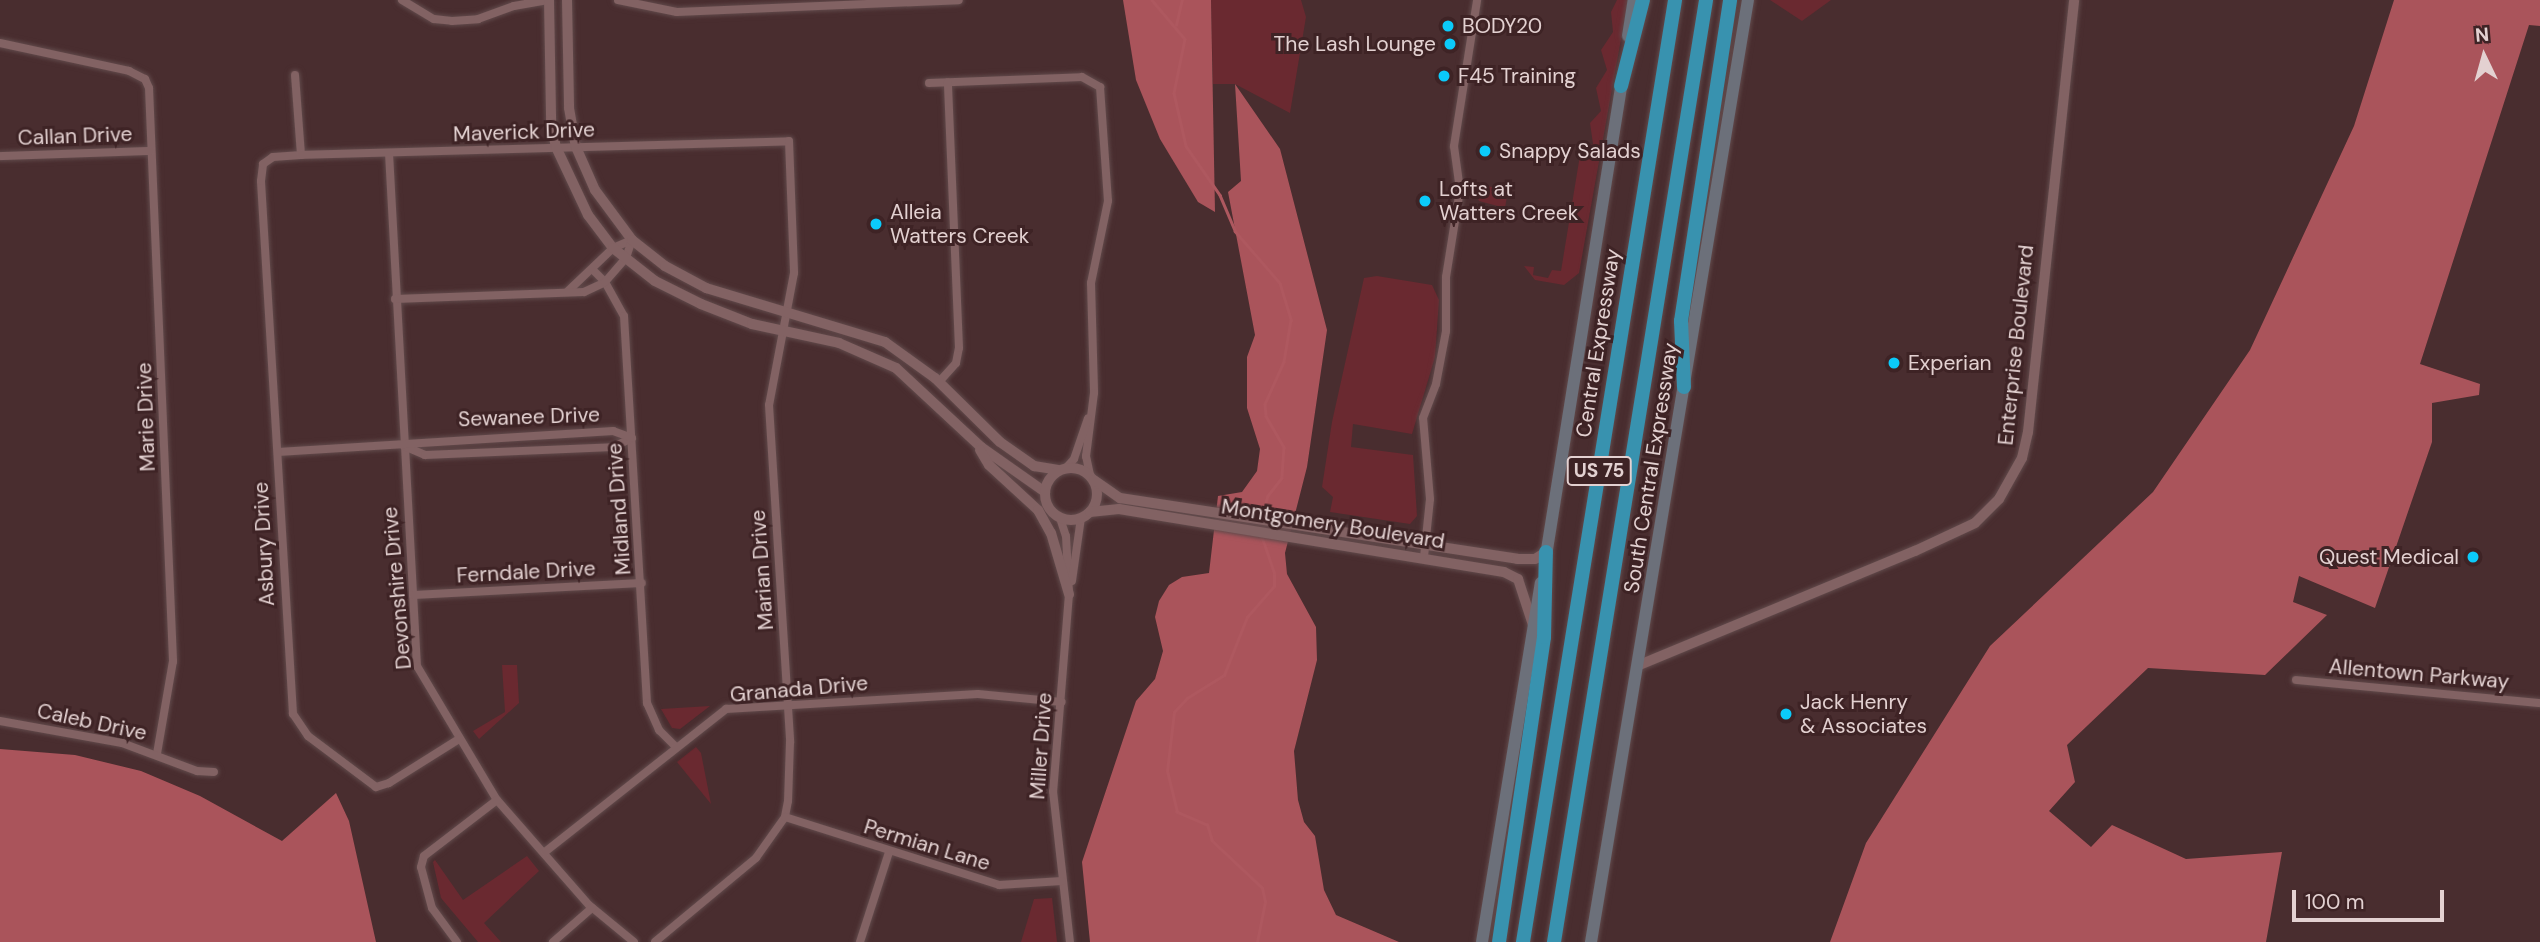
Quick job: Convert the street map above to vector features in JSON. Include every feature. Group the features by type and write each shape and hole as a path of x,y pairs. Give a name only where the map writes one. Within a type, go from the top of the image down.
{"highway":[{"path":"1621,86 1643,0"},
{"name":"Central Expressway","path":"1523,942 1675,0"},
{"name":"US 75","path":"1554,942 1706,0"},
{"path":"1684,387 1681,321 1730,0"},
{"path":"1499,942 1544,637 1546,552"}],"main road":[{"path":"1482,942 1634,0"},
{"name":"South Central Expressway","path":"1591,942 1748,0"}],"street":[{"path":"402,0 443,20 478,19 549,0 551,120 556,147 587,215 613,248 655,281 701,304 780,330 839,343 897,368 973,439 1045,492 1049,507 1060,518 1086,515 1097,500 1086,456 1094,401 1091,283 1108,193 1100,87 1082,76 929,83"},
{"path":"497,0 498,13"},
{"path":"567,0 569,108 576,147 595,190 632,240 665,266 706,288 885,342 939,382 1009,449 1036,467 1063,469 1092,477"},
{"path":"618,0 656,10 959,0"},
{"path":"656,0 656,10"},
{"path":"1424,557 1430,499 1423,418 1436,383 1446,331 1446,277 1460,190 1454,146 1477,0"},
{"name":"Enterprise Boulevard","path":"1637,666 1915,551 1975,523 1999,499 2022,458 2028,432 2074,0"},
{"name":"Marie Drive","path":"0,43 129,71 145,79 151,151 173,661 157,754"},
{"path":"296,75 301,155"},
{"path":"939,382 956,363 959,348 948,82"},
{"name":"Maverick Drive","path":"264,164 273,157 301,155 789,141"},
{"name":"Marian Drive","path":"785,817 788,706 769,405 794,261 789,141"},
{"name":"Callan Drive","path":"0,156 151,151"},
{"name":"Devonshire Drive","path":"389,153 417,666 497,800 592,908 634,942"},
{"name":"Asbury Drive","path":"264,164 261,181 278,452 289,695 300,726 376,787 389,783 459,739"},
{"path":"566,292 593,270 613,248 632,240"},
{"path":"395,299 584,292 606,282 626,258 632,240"},
{"name":"Midland Drive","path":"593,270 606,282 624,316 648,703 659,730 675,746"},
{"path":"1045,492 1074,459 1094,401"},
{"name":"Sewanee Drive","path":"278,452 404,446 425,439 613,431 632,438"},
{"name":"Sewanee Drive","path":"404,446 425,454 614,447 632,438"},
{"path":"973,439 989,465 1038,510 1051,533 1069,594"},
{"name":"Montgomery Boulevard","path":"1092,477 1120,498 1217,518 1521,560 1535,559 1546,552"},
{"name":"Montgomery Boulevard","path":"1086,515 1119,509 1217,518"},
{"name":"Miller Drive","path":"1069,594 1086,515"},
{"name":"Miller Drive","path":"1060,518 1066,536 1069,594 1062,702 1052,792 1070,942"},
{"name":"Montgomery Boulevard","path":"1325,535 1514,576 1526,596 1533,626"},
{"name":"Ferndale Drive","path":"413,595 642,583"},
{"name":"Allentown Parkway","path":"2296,680 2540,703"},
{"name":"Granada Drive","path":"545,852 675,746 726,709 978,694 1062,702"},
{"name":"Caleb Drive","path":"0,722 121,743 157,754 197,771 214,772"},
{"path":"457,942 432,908 421,867 424,856 497,800"},
{"path":"655,942 756,858 785,817"},
{"name":"Permian Lane","path":"785,817 888,852 999,885 1062,881"},
{"path":"860,942 888,852"},
{"path":"554,942 592,908"}],"shaded area":[{"path":"1123,0 1211,0 1215,212 1198,202 1160,139 1136,80"},
{"path":"1211,0 1301,0 1306,17 1290,113 1235,84 1213,84"},
{"path":"1617,0 1628,0 1579,273 1564,285 1535,280 1524,266 1534,267 1533,275 1548,278 1552,270 1561,271 1581,149 1593,144 1590,123 1601,111 1596,88 1607,70 1601,50 1613,32 1611,12"},
{"path":"1770,0 1831,0 1802,21"},
{"path":"2394,0 2540,0 2540,26 2529,25 2420,364 2480,384 2479,395 2432,403 2432,442 2375,608 2299,576 2293,602 2327,615 2265,675 2148,668 2067,745 2075,782 2049,811 2091,847 2112,825 2186,859 2282,852 2266,942 1830,942 1866,843 1990,646 2153,492 2250,350 2354,126"},
{"path":"1235,84 1280,149 1327,330 1307,467 1285,553 1287,574 1316,627 1317,660 1294,751 1298,800 1304,822 1315,836 1324,890 1336,915 1399,942 1090,942 1082,862 1136,701 1155,679 1163,651 1155,617 1159,601 1169,585 1182,577 1209,573 1218,496 1242,492 1257,471 1260,449 1247,408 1247,357 1255,335 1228,192 1241,181"},
{"path":"1481,185 1508,190 1505,208 1479,201 1475,191"},
{"path":"1377,276 1432,285 1439,300 1435,357 1412,434 1353,424 1351,447 1413,455 1417,516 1410,524 1330,512 1333,497 1322,487 1332,422 1364,278"},
{"path":"502,665 517,665 519,703 479,739 473,731 505,712"},
{"path":"710,706 680,729 672,728 661,709"},
{"path":"696,747 701,753 711,804 677,762"},
{"path":"0,749 75,755 141,771 200,796 282,841 336,793 349,821 376,942 0,942"},
{"path":"527,856 539,871 484,923 501,942 478,942 441,898 433,862 435,860 463,900"},
{"path":"1052,898 1057,942 1021,942 1034,899"}],"waterway":[{"path":"1152,0 1185,39 1174,93 1186,146 1220,195 1235,231 1280,283 1291,320 1284,362 1265,404 1266,416 1284,447 1282,478 1268,496 1262,516"},
{"path":"1176,25 1182,0"},
{"path":"1257,942 1265,902 1262,888 1212,841 1207,825 1177,812 1167,771 1174,712 1187,698 1224,675 1247,617 1274,586 1274,573 1261,536"}],"place":[{"name":"BODY20","path":"1448,26"},
{"name":"The Lash Lounge","path":"1450,44"},
{"name":"F45 Training","path":"1444,76"},
{"name":"Snappy Salads","path":"1485,151"},
{"name":"Lofts at Watters Creek","path":"1425,201"},
{"name":"Alleia Watters Creek","path":"876,224"},
{"name":"Experian","path":"1894,363"},
{"name":"Quest Medical","path":"2473,557"},
{"name":"Jack Henry & Associates","path":"1786,714"}]}
